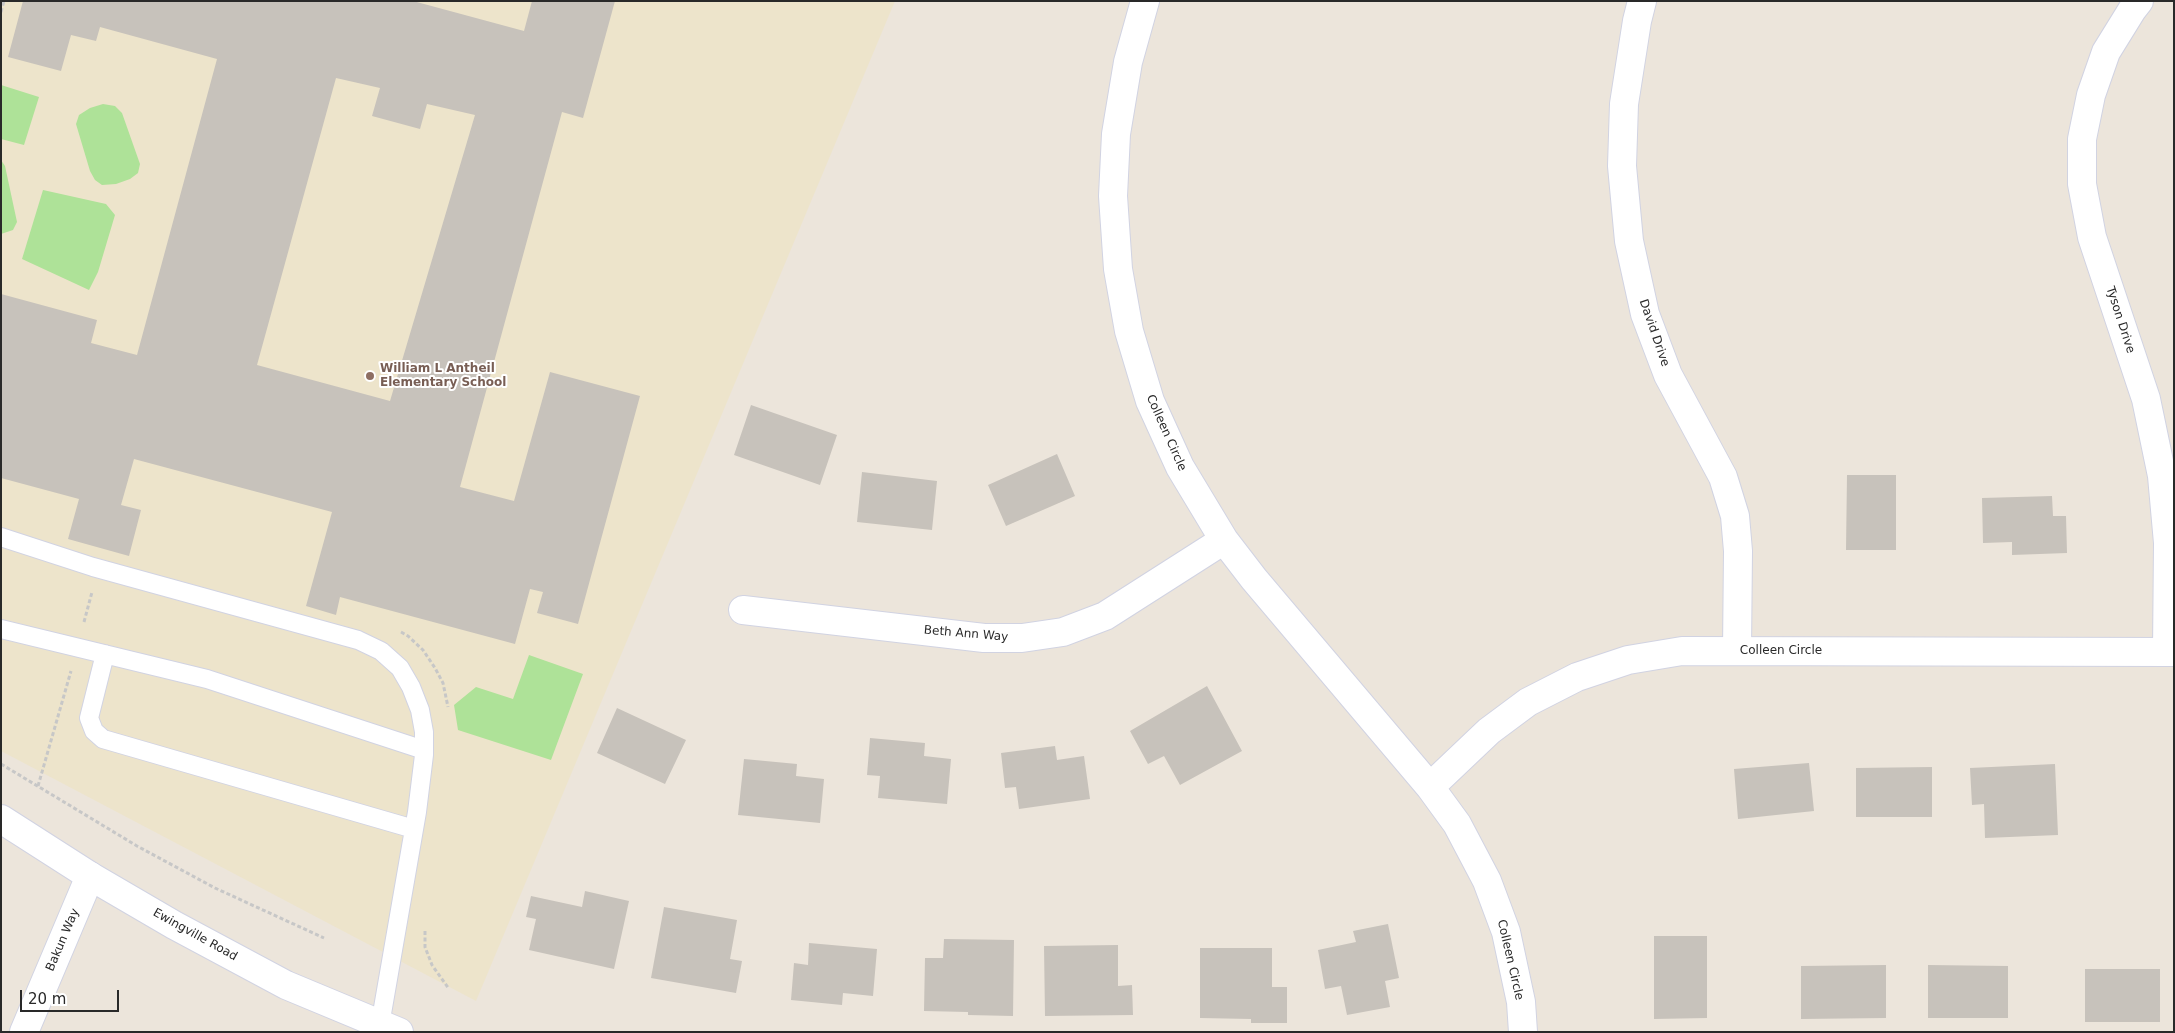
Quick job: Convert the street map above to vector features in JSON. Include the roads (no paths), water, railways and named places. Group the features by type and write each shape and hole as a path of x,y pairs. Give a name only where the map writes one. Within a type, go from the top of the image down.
{"street":[{"name":"Colleen Circle","path":"1145,1 1128,62 1116,134 1113,196 1118,269 1129,330 1150,400 1180,467 1224,540 1430,787 1457,824 1487,881 1506,932 1521,1002 1523,1032"},
{"name":"David Drive","path":"1642,1 1624,104 1622,166 1628,241 1645,314 1668,375 1723,477 1735,516 1738,551 1737,651"},
{"name":"Tyson Drive","path":"2139,1 2106,52 2091,95 2082,139 2082,184 2092,238 2146,399 2162,476 2168,543 2170,652"},
{"name":"Beth Ann Way","path":"743,610 984,638 1022,638 1063,632 1105,616 1224,540"},
{"name":"Colleen Circle","path":"1430,787 1489,730 1528,702 1577,677 1628,660 1682,651 2170,652"},
{"name":"Ewingville Road","path":"1,819 90,876 174,925 286,984 390,1029"},
{"name":"Bakun Way","path":"24,1032 90,876"}],"lane":[{"path":"1,537 93,566 358,640 381,651 400,668 411,687 420,710 424,732 424,750 390,1029"},
{"path":"1,629 207,679 424,750"},
{"path":"105,654 89,718 94,731 103,739 414,829"}],"place":[{"name":"William L Antheil Elementary School","path":"370,376"}]}
